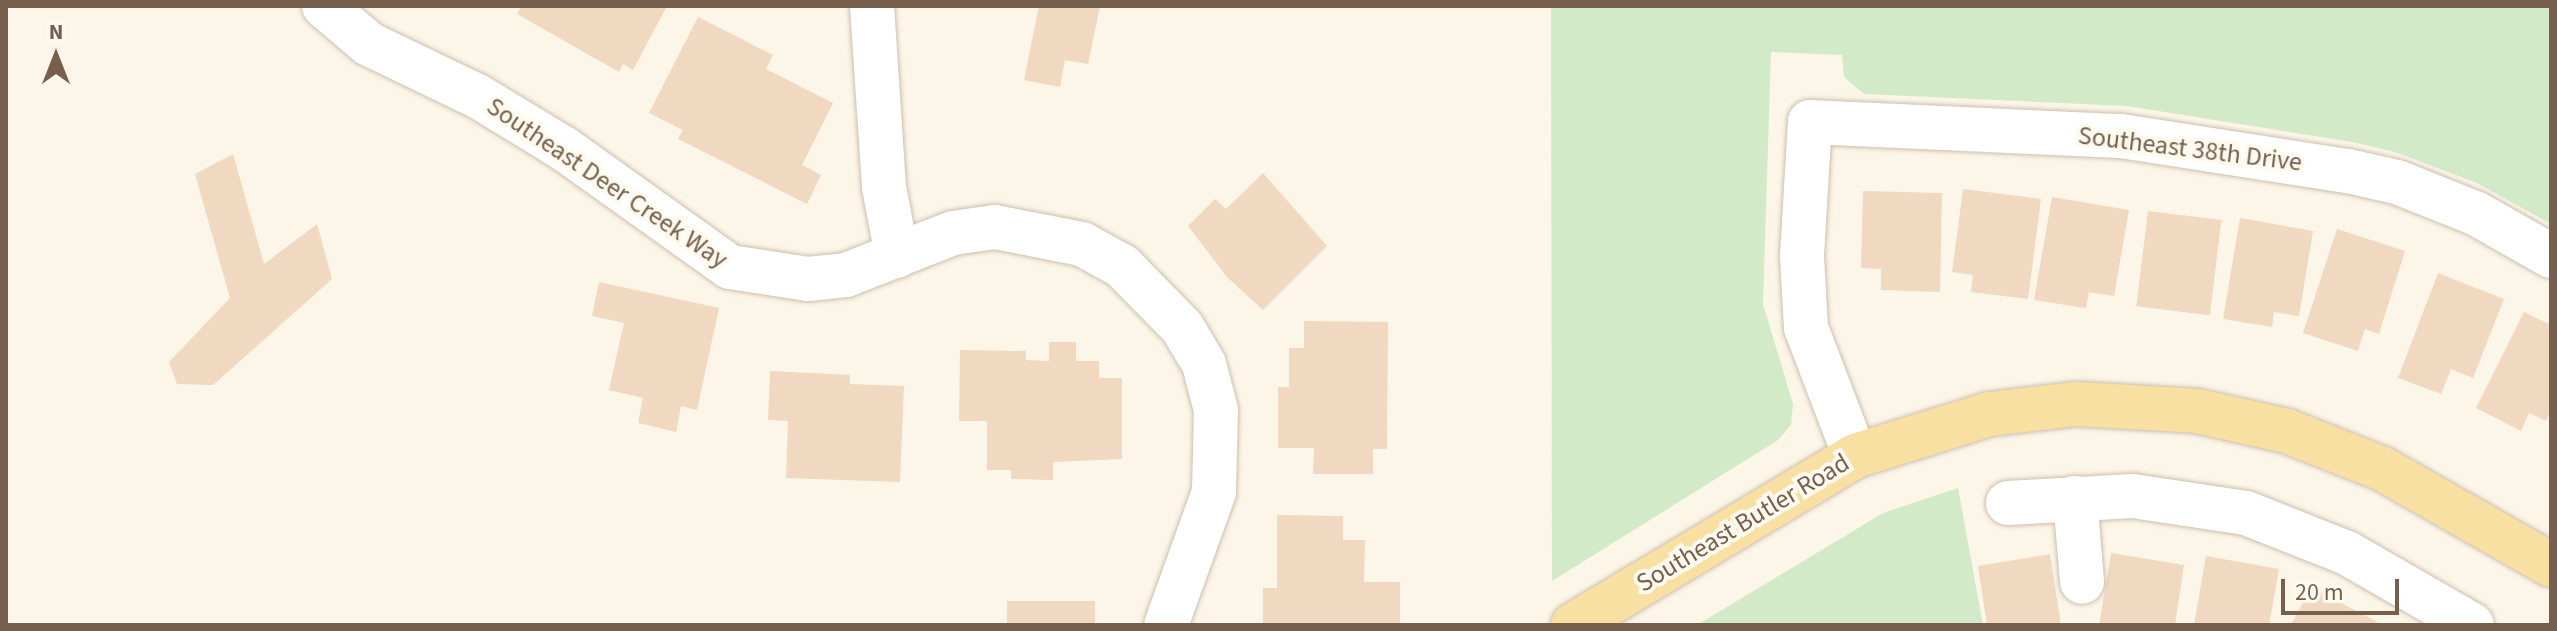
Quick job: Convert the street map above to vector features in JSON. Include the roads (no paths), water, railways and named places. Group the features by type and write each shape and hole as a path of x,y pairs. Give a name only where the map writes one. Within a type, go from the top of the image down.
{"main road":[{"name":"Southeast Butler Road","path":"1573,625 1855,456 2003,412 2111,404 2197,411 2287,431 2340,449 2551,565"}],"street":[{"name":"Southeast Deer Creek Way","path":"324,6 369,44 479,97 563,148 730,267 808,279 846,275 953,233 995,227 1046,233 1082,244 1122,266 1182,327 1204,364 1216,410 1219,454 1203,533 1166,625"},
{"path":"872,6 884,187 897,256"},
{"name":"Southeast 38th Drive","path":"1855,456 1804,314 1810,122 2121,136 2348,171 2397,182 2477,214 2551,256"},
{"path":"2075,498 2082,582"},
{"path":"2008,503 2075,498 2187,501 2246,513 2347,553 2472,625"}]}
